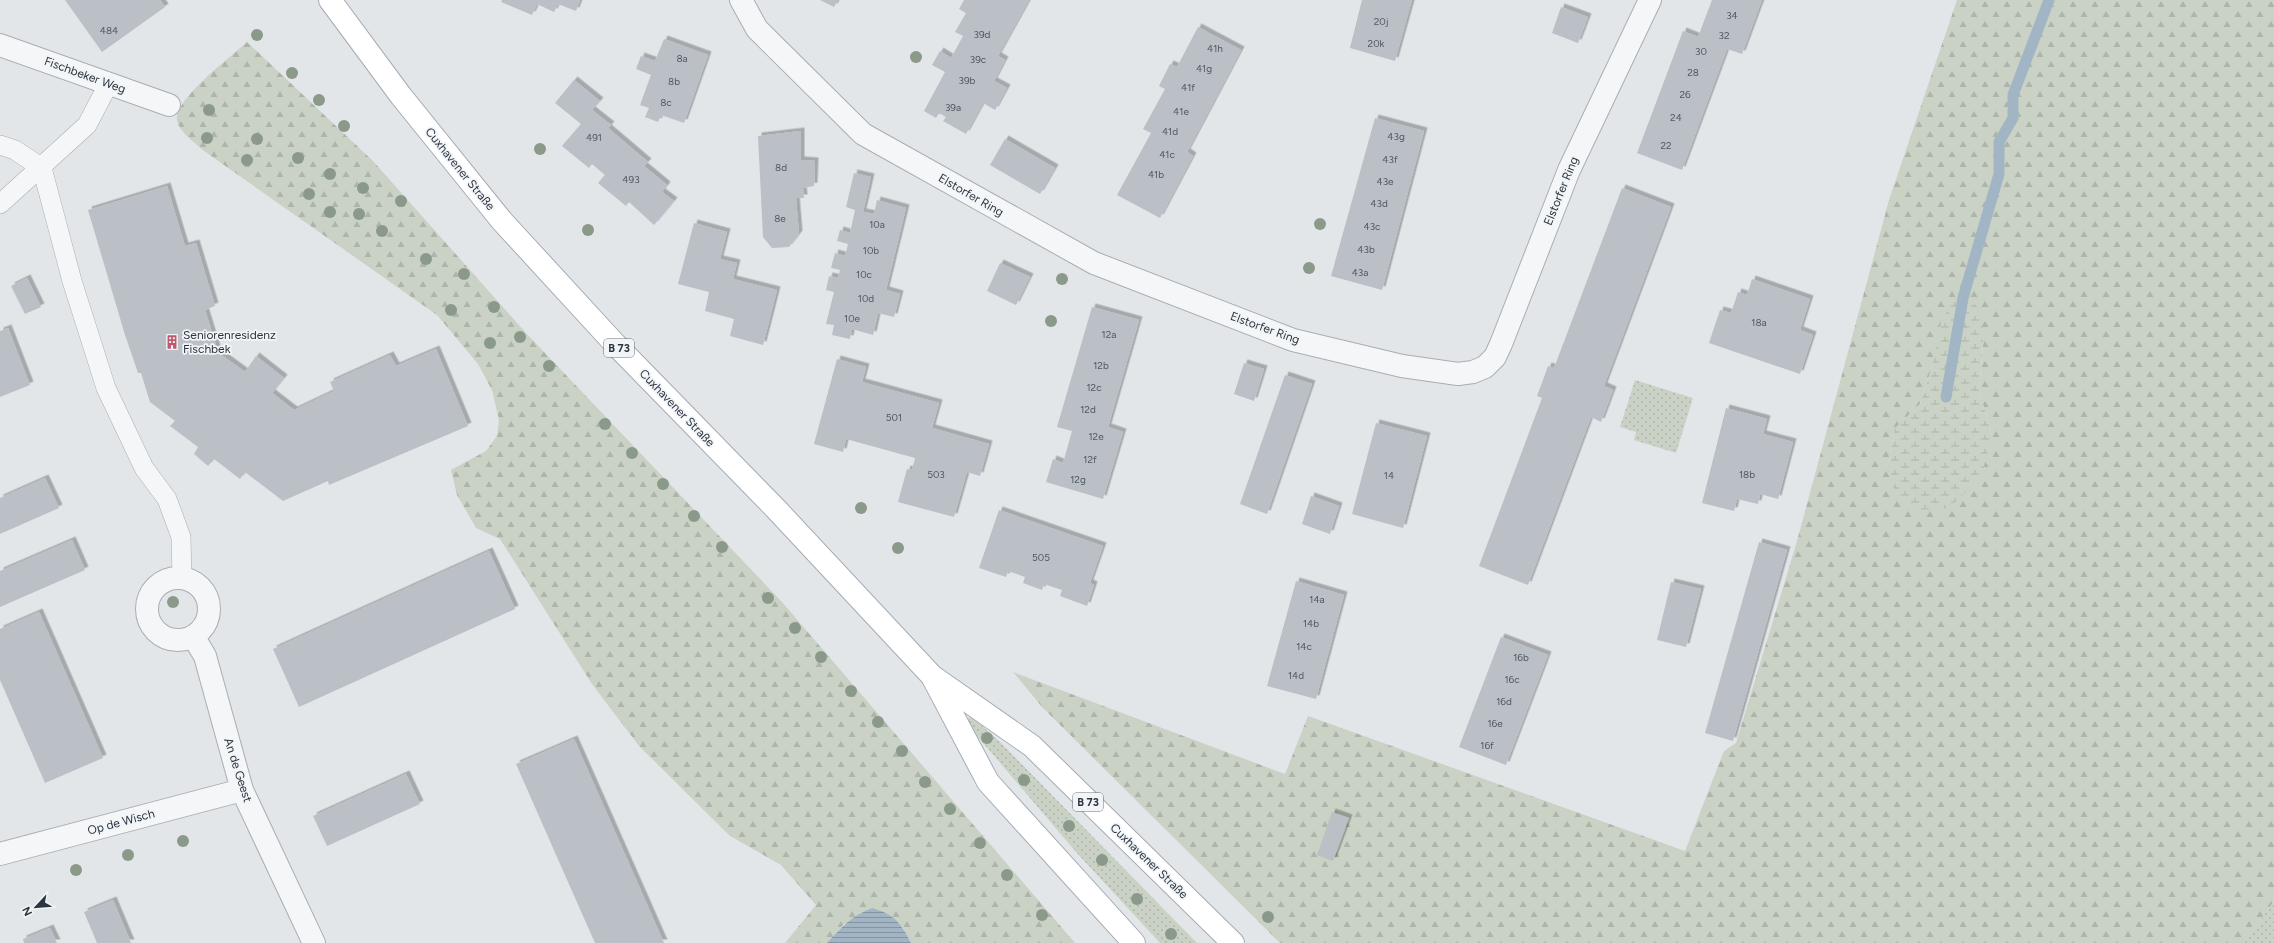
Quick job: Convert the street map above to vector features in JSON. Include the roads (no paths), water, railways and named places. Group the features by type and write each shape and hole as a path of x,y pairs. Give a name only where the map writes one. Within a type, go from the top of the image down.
{"main road":[{"name":"Cuxhavener Straße","path":"330,0 401,96 502,221 615,344 777,510 932,676 1032,746 1232,943"},
{"name":"Cuxhavener Straße","path":"932,676 988,782 1134,943"}],"street":[{"name":"Elstorfer Ring","path":"740,0 757,29 863,134 1094,263 1293,340 1402,366 1458,374 1473,372 1485,367 1494,357 1501,344 1569,170 1650,0"},
{"name":"Fischbeker Weg","path":"0,44 169,105"},
{"path":"175,577 189,580 201,588 208,600 209,614 204,627 193,636 180,640 166,638 154,630 148,618 147,604 152,591 162,581 175,577"},
{"name":"An de Geest","path":"193,636 205,656 242,790 314,943"},
{"name":"Op de Wisch","path":"0,854 242,790"}],"lane":[{"path":"0,204 42,168 87,125 109,83"},
{"path":"0,145 15,150 42,168 72,281 106,388 144,468 167,499 180,537 182,578"}],"water":[{"path":"872,908 886,913 896,920 904,930 911,943 827,943 847,922"}],"waterway":[{"path":"1946,397 1963,298 1999,174 1999,142 2013,118 2013,95 2049,0"}],"place":[{"name":"Seniorenresidenz Fischbek","path":"172,342"}]}
